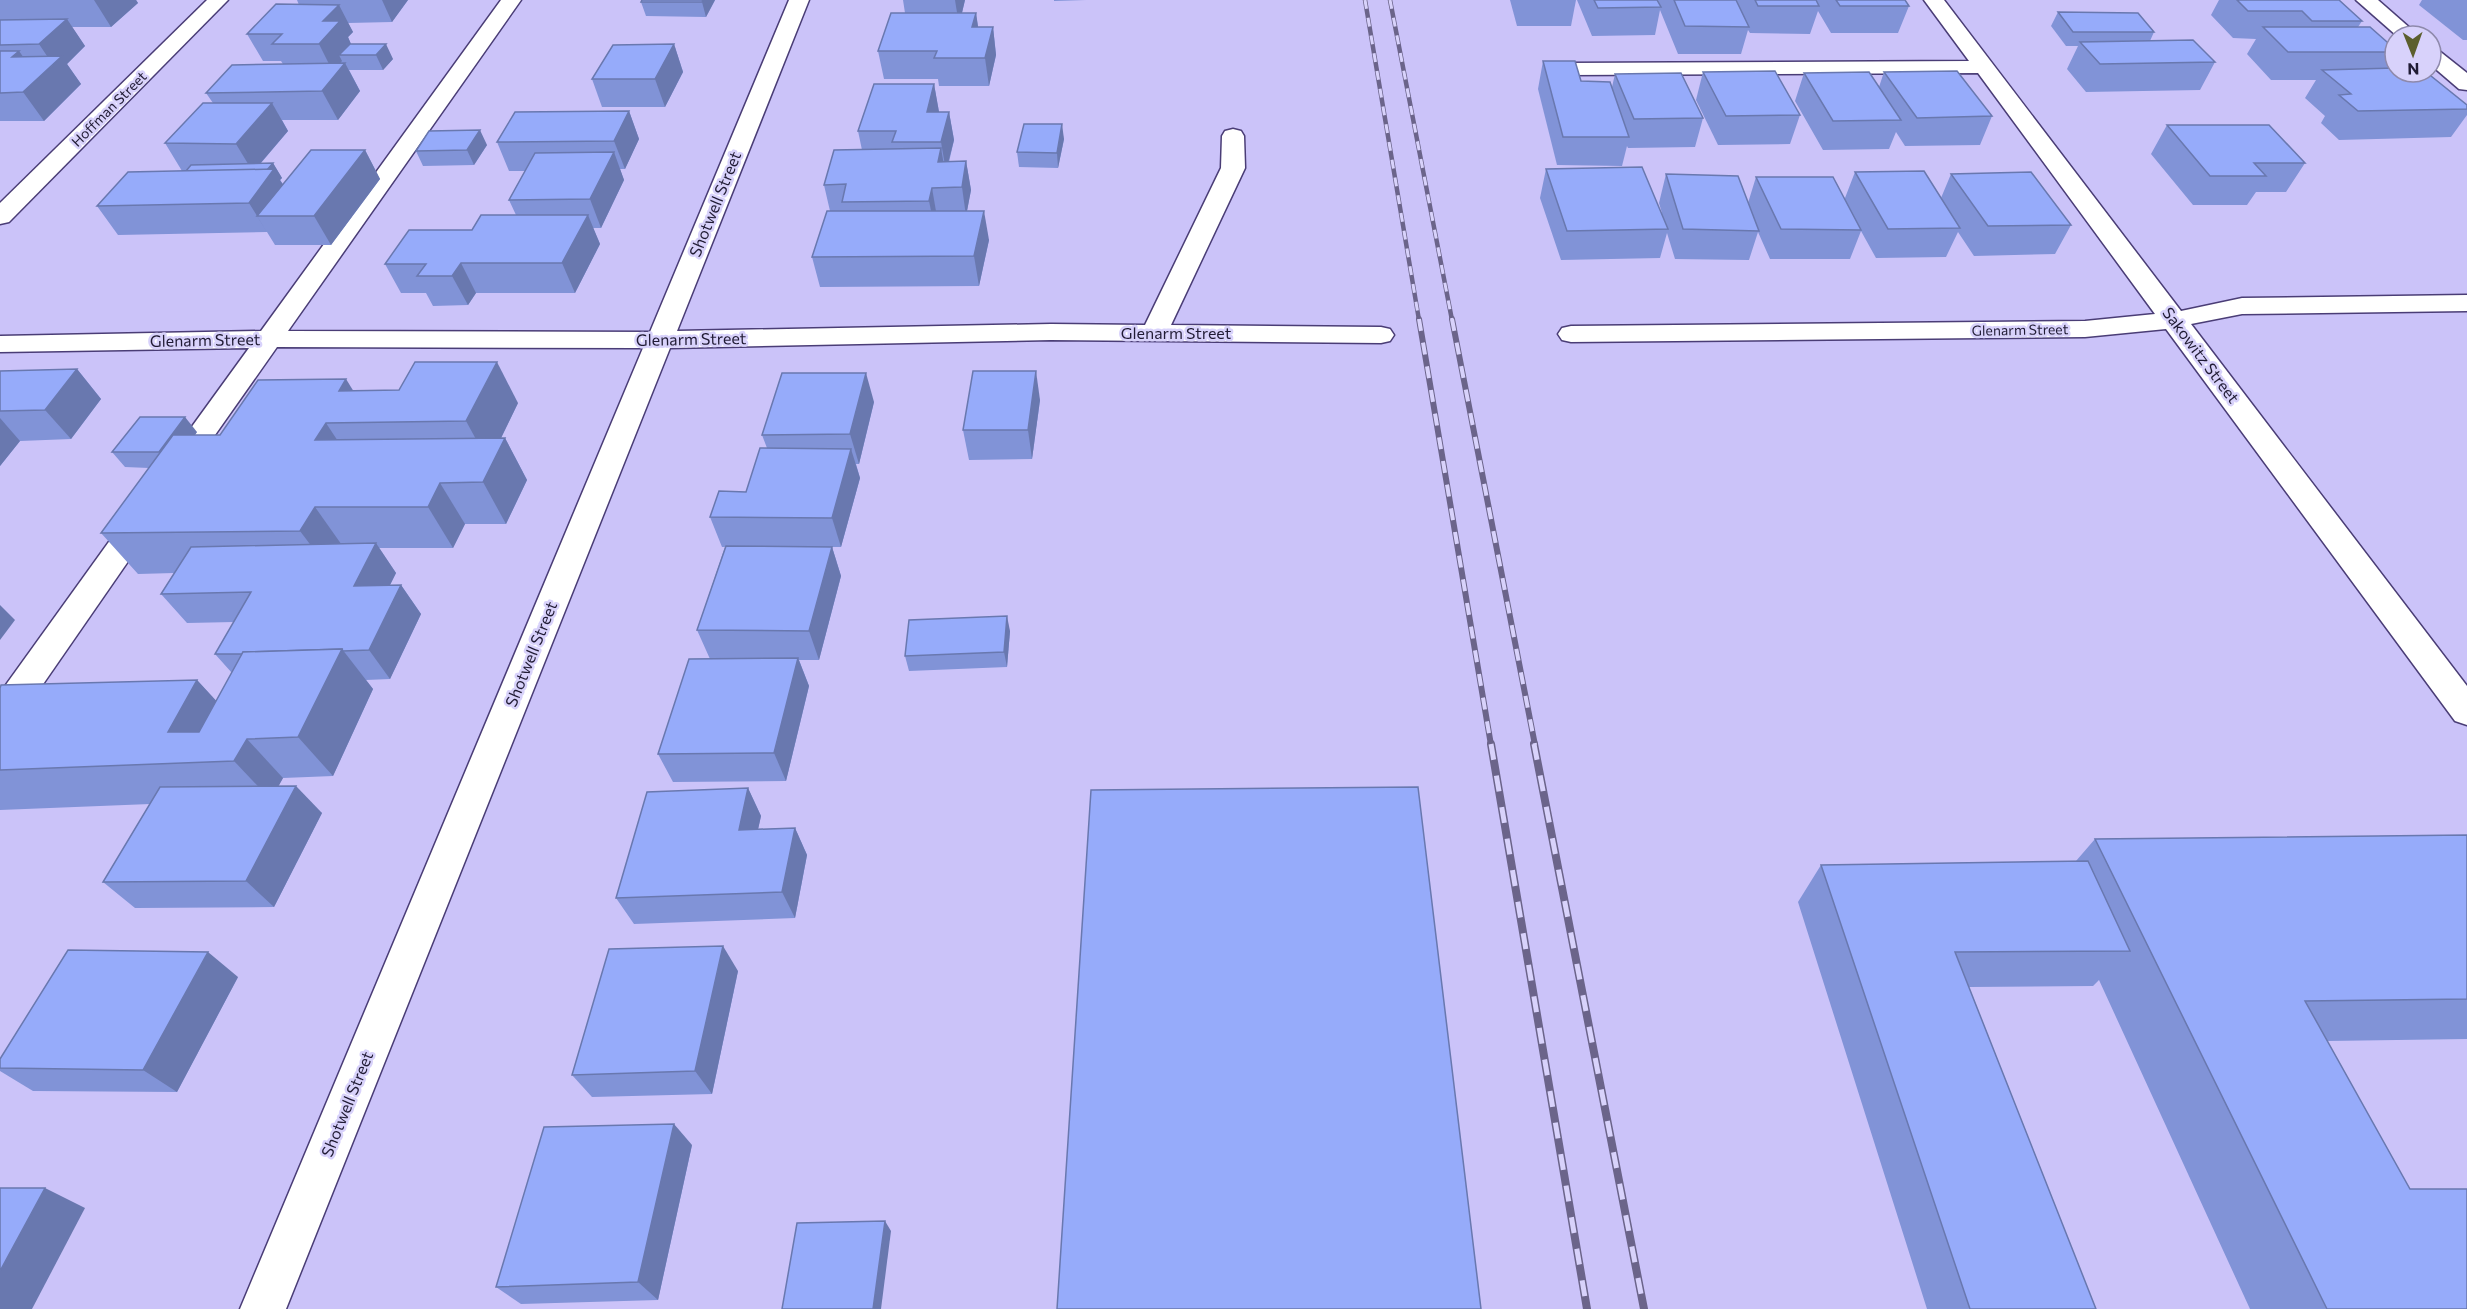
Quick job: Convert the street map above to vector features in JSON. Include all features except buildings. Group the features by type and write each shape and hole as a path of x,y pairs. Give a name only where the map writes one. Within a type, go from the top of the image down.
{"street":[{"name":"Hoffman Street","path":"0,217 218,0"},
{"path":"0,718 511,0"},
{"name":"Shotwell Street","path":"263,1309 799,0"},
{"name":"Sakowitz Street","path":"1934,0 2467,711"},
{"path":"2366,0 2395,24"},
{"path":"2443,64 2467,84"},
{"path":"1568,69 1984,67"},
{"path":"1154,333 1233,168 1233,136"},
{"name":"Glenarm Street","path":"1571,334 2085,329 2174,320 2242,306 2467,303"},
{"name":"Glenarm Street","path":"0,344 269,339 659,340 1051,332 1381,334"}],"railway":[{"path":"1365,0 1419,320"},
{"path":"1390,0 1452,320"},
{"path":"1419,319 1491,745"},
{"path":"1452,319 1535,745"},
{"path":"1491,744 1587,1309"},
{"path":"1534,744 1644,1309"}]}
